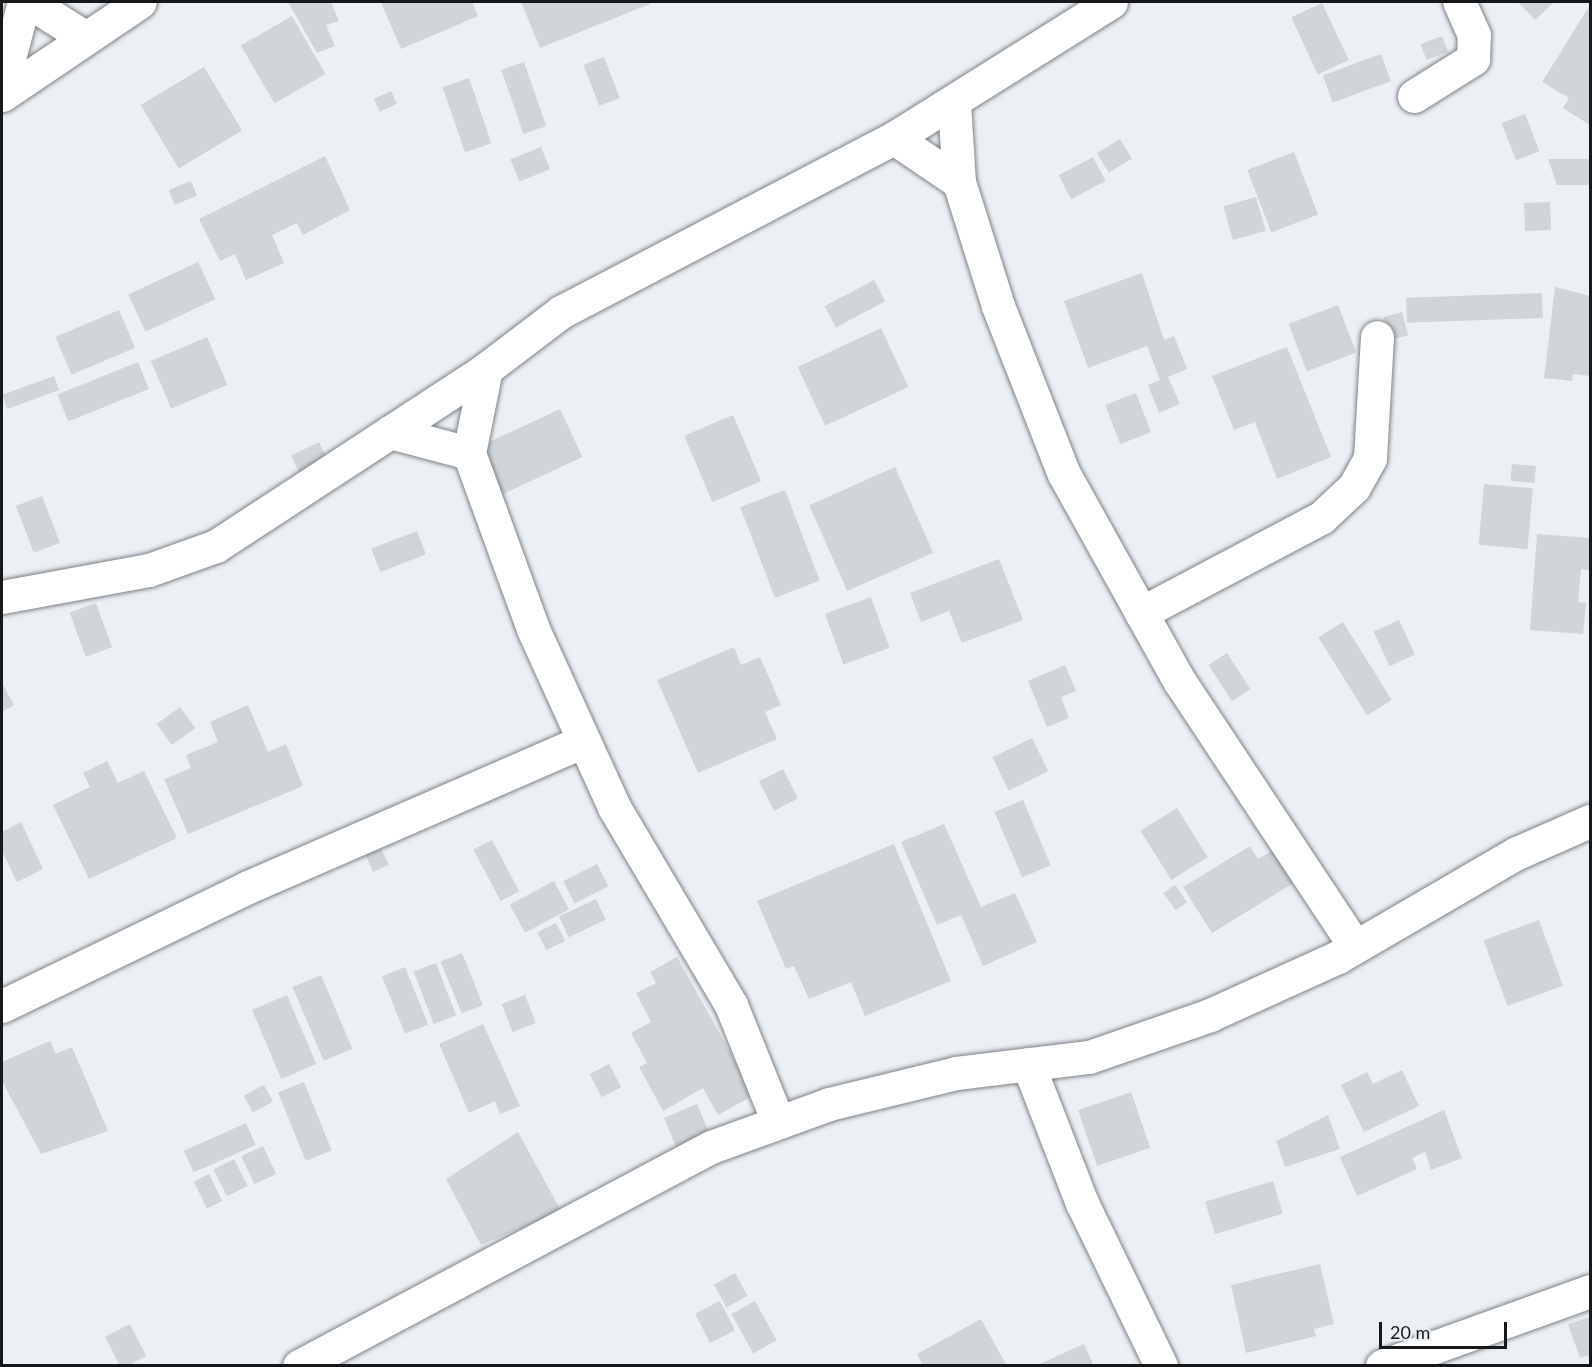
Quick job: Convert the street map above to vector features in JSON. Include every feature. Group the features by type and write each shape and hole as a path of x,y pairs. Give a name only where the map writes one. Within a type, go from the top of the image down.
{"street":[{"path":"2,86 24,2"},
{"path":"29,2 86,38"},
{"path":"2,95 140,2"},
{"path":"2,597 149,570 216,546 486,369 561,312 894,138 954,103 1111,2"},
{"path":"1414,96 1473,59 1474,35 1459,2"},
{"path":"954,103 959,182 998,306 1064,474 1180,682 1354,946"},
{"path":"894,138 959,182"},
{"path":"1141,613 1322,517 1354,487 1370,458 1377,337"},
{"path":"486,369 469,453 581,742 731,1005 778,1122"},
{"path":"390,432 469,453"},
{"path":"2,1006 248,888 581,742"},
{"path":"299,1365 711,1147 778,1122 956,1073 1089,1057 1210,1015 1354,946 1517,853 1590,821"},
{"path":"1028,1065 1082,1203 1161,1365"},
{"path":"1382,1365 1590,1291"}],"building":[{"path":"288,2 331,2 339,21 326,25 335,46 317,53"},
{"path":"381,2 472,2 478,16 401,49"},
{"path":"521,2 649,2 650,4 540,48"},
{"path":"1518,2 1554,2 1535,20"},
{"path":"1322,3 1349,60 1318,74 1291,17"},
{"path":"1590,5 1590,125 1563,108 1569,98 1542,82"},
{"path":"292,16 326,74 274,104 241,46"},
{"path":"1442,36 1448,52 1427,60 1421,44"},
{"path":"1381,54 1391,81 1333,102 1323,75"},
{"path":"604,57 620,98 599,106 583,65"},
{"path":"524,62 546,126 523,134 501,70"},
{"path":"204,67 242,130 179,169 141,105"},
{"path":"469,78 491,143 465,152 443,87"},
{"path":"391,91 397,104 380,112 374,99"},
{"path":"1525,114 1539,151 1516,160 1502,123"},
{"path":"1120,139 1132,159 1109,173 1097,153"},
{"path":"541,147 550,169 519,182 510,159"},
{"path":"1294,152 1318,215 1271,232 1247,170"},
{"path":"325,156 350,210 303,235 297,223 272,235 284,263 246,280 235,254 220,261 199,219"},
{"path":"1093,157 1106,181 1071,199 1059,175"},
{"path":"1548,159 1590,159 1590,185 1557,185"},
{"path":"191,181 197,196 175,205 169,190"},
{"path":"1256,197 1266,231 1233,240 1223,206"},
{"path":"1550,202 1551,230 1525,231 1524,203"},
{"path":"198,262 215,299 146,332 128,295"},
{"path":"1142,273 1164,340 1174,336 1187,369 1168,377 1180,404 1159,413 1148,385 1160,380 1147,346 1088,368 1064,301"},
{"path":"874,280 885,301 836,327 825,306"},
{"path":"1555,287 1590,296 1590,376 1573,374 1572,381 1544,378"},
{"path":"1542,293 1543,318 1407,323 1406,298"},
{"path":"1338,305 1356,353 1307,372 1289,324"},
{"path":"119,310 135,348 72,375 55,337"},
{"path":"1402,312 1408,335 1390,340 1384,317"},
{"path":"881,328 908,387 825,426 798,367"},
{"path":"207,337 227,385 171,409 151,361"},
{"path":"1287,347 1331,457 1277,479 1255,422 1234,430 1212,376"},
{"path":"138,362 149,389 68,421 57,395"},
{"path":"54,376 59,390 7,409 2,395"},
{"path":"1136,393 1151,432 1120,444 1105,405"},
{"path":"560,409 582,457 502,495 479,447"},
{"path":"733,415 761,481 712,502 684,436"},
{"path":"319,442 330,464 302,478 291,456"},
{"path":"1512,464 1536,466 1534,483 1511,481"},
{"path":"895,467 933,553 847,591 809,505"},
{"path":"1484,484 1533,488 1527,549 1479,545"},
{"path":"785,490 820,581 775,598 740,507"},
{"path":"42,496 60,543 34,553 16,506"},
{"path":"417,531 426,554 380,572 371,549"},
{"path":"1537,534 1590,538 1590,570 1581,569 1578,602 1586,603 1583,634 1530,630"},
{"path":"999,559 1023,620 962,643 949,611 921,622 910,593"},
{"path":"871,597 889,648 843,665 825,614"},
{"path":"96,603 112,647 86,657 70,613"},
{"path":"1399,620 1415,654 1390,666 1374,632"},
{"path":"1343,622 1392,700 1367,715 1318,637"},
{"path":"734,647 741,665 760,657 781,705 765,712 777,739 698,773 657,680"},
{"path":"1227,653 1250,689 1232,701 1209,665"},
{"path":"1065,665 1076,691 1061,697 1069,718 1047,727 1028,681"},
{"path":"2,683 14,705 2,712"},
{"path":"248,705 268,752 286,744 303,786 188,834 164,779 191,768 186,755 218,742 210,722"},
{"path":"180,707 195,728 172,745 157,724"},
{"path":"1032,738 1048,771 1009,791 992,757"},
{"path":"107,761 118,783 144,771 177,838 89,879 53,805 90,787 83,773"},
{"path":"783,769 798,798 774,811 759,781"},
{"path":"1023,800 1051,865 1022,877 994,812"},
{"path":"1177,808 1208,857 1171,880 1141,831"},
{"path":"21,822 43,869 17,882 2,851 2,832"},
{"path":"944,824 981,907 1015,893 1037,942 983,966 961,915 937,925 901,842"},
{"path":"492,840 519,891 501,901 473,850"},
{"path":"379,844 389,865 373,872 364,851"},
{"path":"894,844 951,981 865,1016 851,982 809,999 794,966 786,969 757,901"},
{"path":"1281,845 1302,878 1212,933 1183,887 1250,846 1258,859"},
{"path":"597,864 608,886 574,904 563,881"},
{"path":"554,881 569,909 525,933 510,904"},
{"path":"1175,885 1187,902 1176,910 1164,893"},
{"path":"596,899 606,920 569,937 559,916"},
{"path":"1539,920 1563,986 1507,1006 1484,940"},
{"path":"556,923 565,941 546,950 537,933"},
{"path":"462,953 483,1005 462,1014 441,962"},
{"path":"677,957 754,1095 718,1115 703,1088 663,1111 639,1067 647,1063 631,1033 651,1022 636,993 656,983 650,972"},
{"path":"436,963 456,1015 434,1024 414,972"},
{"path":"405,967 428,1024 405,1034 382,976"},
{"path":"321,975 352,1049 324,1061 292,987"},
{"path":"287,995 316,1064 281,1079 252,1010"},
{"path":"525,995 536,1023 512,1032 502,1004"},
{"path":"483,1024 520,1106 500,1114 495,1101 469,1113 439,1044"},
{"path":"50,1041 56,1054 72,1047 108,1131 41,1154 2,1081 2,1062"},
{"path":"609,1064 621,1087 602,1097 590,1074"},
{"path":"1402,1070 1419,1106 1364,1132 1341,1085 1367,1072 1373,1084"},
{"path":"304,1082 332,1151 306,1161 278,1092"},
{"path":"264,1085 273,1102 253,1113 244,1096"},
{"path":"1131,1092 1150,1148 1097,1166 1078,1110"},
{"path":"697,1104 711,1137 678,1151 664,1118"},
{"path":"1444,1110 1462,1158 1431,1170 1425,1152 1412,1158 1417,1169 1357,1196 1340,1157"},
{"path":"1328,1115 1340,1149 1285,1167 1276,1141"},
{"path":"246,1123 256,1145 194,1173 184,1151"},
{"path":"518,1132 561,1211 481,1245 446,1179"},
{"path":"263,1146 276,1174 254,1184 241,1156"},
{"path":"234,1159 248,1186 227,1196 214,1169"},
{"path":"209,1174 222,1201 207,1208 194,1181"},
{"path":"1273,1181 1283,1214 1215,1234 1205,1202"},
{"path":"1320,1264 1334,1324 1314,1329 1316,1336 1246,1353 1231,1285"},
{"path":"735,1273 748,1296 727,1307 714,1285"},
{"path":"720,1301 735,1330 710,1343 695,1314"},
{"path":"755,1301 777,1340 753,1353 731,1314"},
{"path":"1590,1317 1590,1355 1580,1358 1568,1324"},
{"path":"981,1319 1007,1366 923,1366 917,1354"},
{"path":"130,1324 146,1356 127,1366 120,1366 105,1337"},
{"path":"1084,1344 1094,1366 1035,1366"}]}
